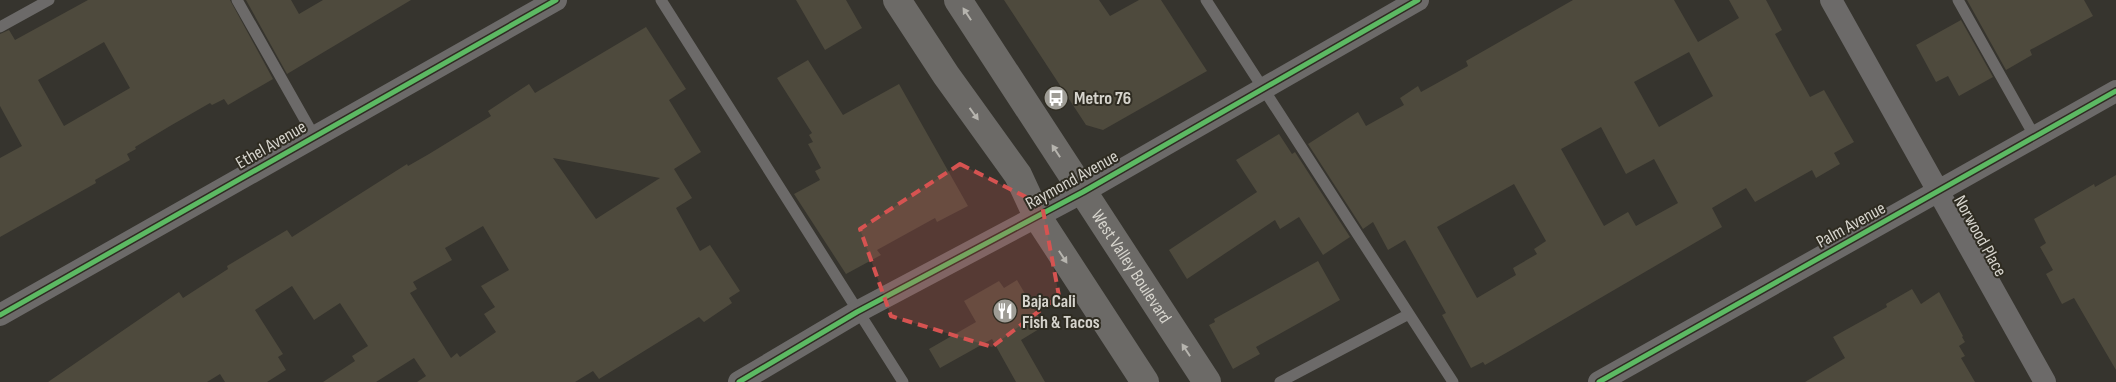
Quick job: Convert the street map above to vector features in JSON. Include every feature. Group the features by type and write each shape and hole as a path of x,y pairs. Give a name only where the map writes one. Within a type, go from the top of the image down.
{"main road":[{"path":"897,0 946,75 1018,175 1037,216 1145,382"},
{"name":"West Valley Boulevard","path":"958,0 1207,382"}],"street":[{"name":"Raymond Avenue","path":"739,382 858,312 1083,192 1418,0"},
{"name":"Norwood Place","path":"1831,0 2045,382"},
{"name":"Ethel Avenue","path":"0,314 551,1"},
{"name":"Palm Avenue","path":"1599,382 2116,92"}],"lane":[{"path":"0,28 49,0"},
{"path":"237,0 314,136"},
{"path":"661,0 903,382"},
{"path":"1206,0 1261,89 1453,382"},
{"path":"1958,0 2035,137"},
{"path":"1280,382 1409,314"}],"highlighted area":[{"path":"960,164 1042,205 1059,296 992,347 891,316 860,229"}],"building":[{"path":"88,0 230,0 273,79 228,105 224,99 212,105 210,103 170,126 135,147 136,149 127,154 130,160 95,180 96,183 0,237 0,158 22,146 0,106 0,34 9,30 15,40","holes":["104,42 130,88 64,126 38,80"]},
{"path":"246,0 291,0 299,14 323,0 411,0 287,74"},
{"path":"796,0 846,0 862,28 825,50"},
{"path":"1004,0 1099,0 1110,16 1139,0 1161,0 1207,71 1103,130 1086,125"},
{"path":"1573,0 1674,0 1698,42 1739,18 1729,0 1766,0 1782,30 1775,34 1810,97 1824,90 1854,142 1834,153 1840,164 1816,178 1812,170 1755,202 1746,188 1712,208 1722,227 1485,365 1483,362 1471,368 1442,315 1446,313 1405,240 1388,250 1373,222 1363,229 1308,144 1358,112 1366,126 1404,105 1400,98 1418,86 1421,92 1468,66 1466,61","holes":["1689,52 1713,96 1659,127 1634,82","1601,127 1626,174 1654,159 1678,203 1636,226 1628,212 1604,226 1561,149","1514,184 1546,241 1534,249 1537,254 1513,268 1516,275 1477,298 1437,227"]},
{"path":"1967,0 2084,0 2093,16 2030,50 2032,55 2006,70"},
{"path":"1961,20 1993,77 1959,96 1948,76 1936,82 1916,45"},
{"path":"646,27 686,89 669,100 701,152 674,169 692,198 676,208 700,251 710,245 740,291 729,298 732,303 704,322 699,317 599,379 593,371 575,382 417,382 426,376 414,358 376,382 323,382 355,361 352,356 368,346 340,303 314,320 292,286 255,310 283,354 278,357 286,370 267,382 225,382 220,374 207,382 48,382 179,292 183,298 228,269 227,266 287,230 292,237 407,164 408,166 491,116 488,111 529,84 535,93","holes":["553,158 660,178 596,219","483,226 509,270 481,286 495,307 484,314 496,332 460,357 457,353 451,358 410,293 417,289 413,282 452,260 445,248"]},
{"path":"808,60 843,115 899,84 968,206 937,222 935,218 877,250 881,255 846,274 794,194 820,180 815,171 821,168 808,144 813,142 809,135 812,133 777,78"},
{"path":"1279,134 1292,154 1295,152 1350,237 1323,255 1299,217 1280,229 1275,220 1187,279 1169,250 1257,192 1236,160"},
{"path":"2116,175 2116,370 2074,298 2062,304 2046,274 2053,270 2040,247 2046,243 2034,219 2094,184 2095,187"},
{"path":"1318,261 1340,300 1256,347 1260,354 1233,369 1209,325 1215,322 1214,319"},
{"path":"1017,280 1044,326 1021,340 1045,382 1016,382 992,339 940,368 929,349 976,322 964,301 999,281 1004,288"},
{"path":"1912,289 1921,304 1939,292 1963,336 1965,342 1959,346 1965,356 1961,358 1975,382 1805,382 1845,358 1833,337 1887,307 1886,304"}],"cycle path":[{"path":"0,315 556,0"},
{"path":"739,382 857,312 1083,192 1418,0"},
{"path":"1599,382 2116,91"}],"place":[{"name":"Metro 76","path":"1056,98"},
{"name":"Baja Cali Fish & Tacos","path":"1005,311"}]}
